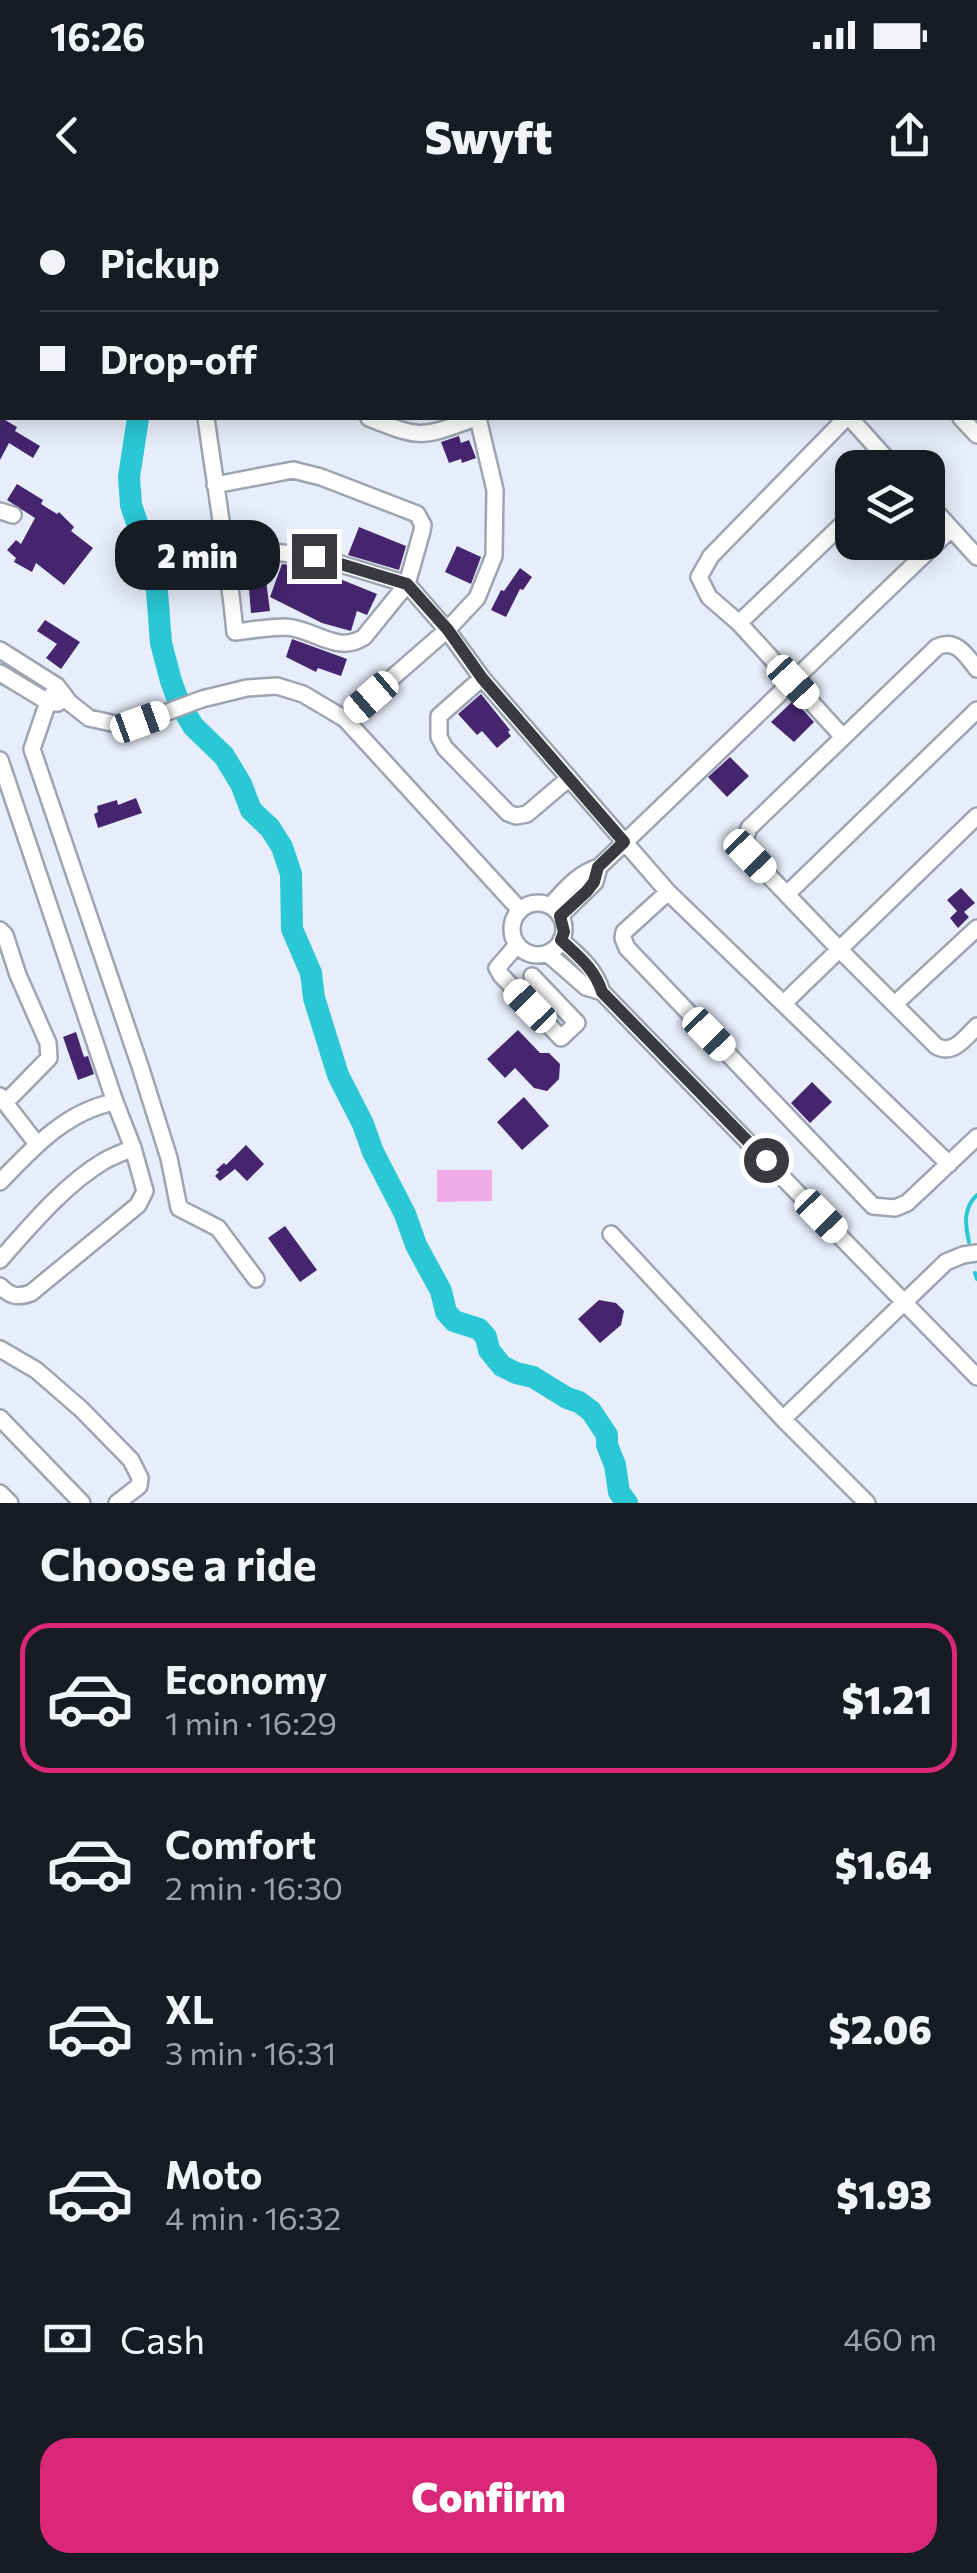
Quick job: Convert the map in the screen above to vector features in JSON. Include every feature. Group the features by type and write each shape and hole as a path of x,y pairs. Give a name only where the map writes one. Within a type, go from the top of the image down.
{"street":[{"path":"206,420 215,486 228,559 235,632 289,627 338,644 355,643 407,584 423,525 417,514 293,470 215,486"},
{"path":"374,420 417,435 471,420"},
{"path":"345,719 448,630 477,598 494,556 495,490 478,420"},
{"path":"843,737 708,596 699,577 704,565 764,498 846,420"},
{"path":"850,420 878,450"},
{"path":"945,522 977,557"},
{"path":"555,911 594,882 598,867 951,529"},
{"path":"738,623 835,531"},
{"path":"228,559 272,552 314,556 407,584 448,630 482,678 668,892 949,1164"},
{"path":"977,668 955,645 942,644 843,737 745,835 744,842 750,856 942,1050 956,1046 977,1026"},
{"path":"0,650 57,686 89,718 116,724 140,722 202,699 247,688 277,686 304,694 345,719 520,910"},
{"path":"0,673 48,702 70,703"},
{"path":"482,678 439,716 439,738 445,748 508,813 516,816 527,814 568,779"},
{"path":"57,686 32,748 140,1066 179,1208 218,1228 256,1279"},
{"path":"787,894 977,710"},
{"path":"0,1286 9,1295 31,1293 138,1205 145,1191 2,770"},
{"path":"784,1003 977,816"},
{"path":"668,892 624,932 627,948 873,1206 895,1208 907,1203 977,1136"},
{"path":"535,903 555,911 564,932 547,953 531,954 517,946 512,923 520,910 535,903"},
{"path":"896,1003 977,928"},
{"path":"0,930 50,1053 46,1062 2,1099 37,1144"},
{"path":"561,940 598,978 602,992"},
{"path":"517,946 497,968 561,1038 577,1023 532,976"},
{"path":"547,953 586,987 602,992 977,1376"},
{"path":"0,981 18,975"},
{"path":"530,1006 546,991"},
{"path":"0,1182 37,1144 80,1112 114,1102"},
{"path":"0,1260 86,1174 105,1160 133,1148"},
{"path":"611,1234 783,1420 867,1503"},
{"path":"783,1420 946,1262 977,1253"},
{"path":"0,1349 36,1370 131,1460 140,1478 139,1486 117,1503"},
{"path":"0,1418 82,1503"},
{"path":"0,1493 10,1503"}],"shaded area":[{"path":"437,1170 492,1170 492,1201 437,1202"}],"building":[{"path":"0,420 17,427 15,431 40,446 33,458 9,443 0,460"},
{"path":"459,436 461,443 469,440 476,458 449,463 441,442"},
{"path":"17,484 43,500 41,504 59,512 74,527 71,531 93,548 64,585 36,563 32,572 14,562 16,558 7,550 16,540 21,544 35,518 7,500"},
{"path":"359,527 406,546 399,570 348,555"},
{"path":"457,546 481,557 471,584 445,572"},
{"path":"282,564 299,566 377,594 367,615 357,611 351,631 322,623 270,597"},
{"path":"264,565 270,611 251,613 243,568"},
{"path":"520,568 532,577 520,589 506,617 491,610 501,590"},
{"path":"45,620 80,642 61,669 46,658 57,644 37,631"},
{"path":"292,639 347,659 341,676 318,668 316,672 286,657"},
{"path":"481,694 510,730 511,736 497,748 482,731 477,735 458,714"},
{"path":"794,700 814,722 794,742 771,722"},
{"path":"730,757 749,776 727,797 708,777"},
{"path":"136,798 142,813 98,828 94,814 98,812 97,806 117,800 118,805"},
{"path":"961,888 975,903 964,912 969,917 958,928 950,918 957,911 947,900"},
{"path":"518,1030 540,1053 549,1053 560,1064 559,1079 547,1091 534,1088 515,1068 505,1078 487,1059"},
{"path":"76,1032 94,1074 78,1080 63,1037"},
{"path":"812,1082 832,1102 810,1123 791,1103"},
{"path":"524,1097 549,1126 522,1150 497,1122"},
{"path":"246,1145 264,1164 247,1181 235,1169 220,1181 216,1170"},
{"path":"285,1226 317,1270 300,1282 268,1238"},
{"path":"599,1300 616,1303 624,1311 621,1325 600,1343 578,1319"}],"waterway":[{"path":"138,420 129,477 131,505 151,564 161,643 171,681 193,726 224,756 251,810 270,828 282,847 291,874 292,929 311,973 314,998 338,1075 441,1291 446,1312 454,1321 479,1329 502,1366 533,1377 591,1411 607,1435 619,1492 627,1503"},
{"path":"969,1242 966,1217 977,1195"},
{"path":"975,1273 977,1279"}],"route":[{"path":"314,556 407,584 448,630 482,678 624,842 598,867 587,891 560,916 564,932 561,940 598,978 602,992 766,1160"}]}
